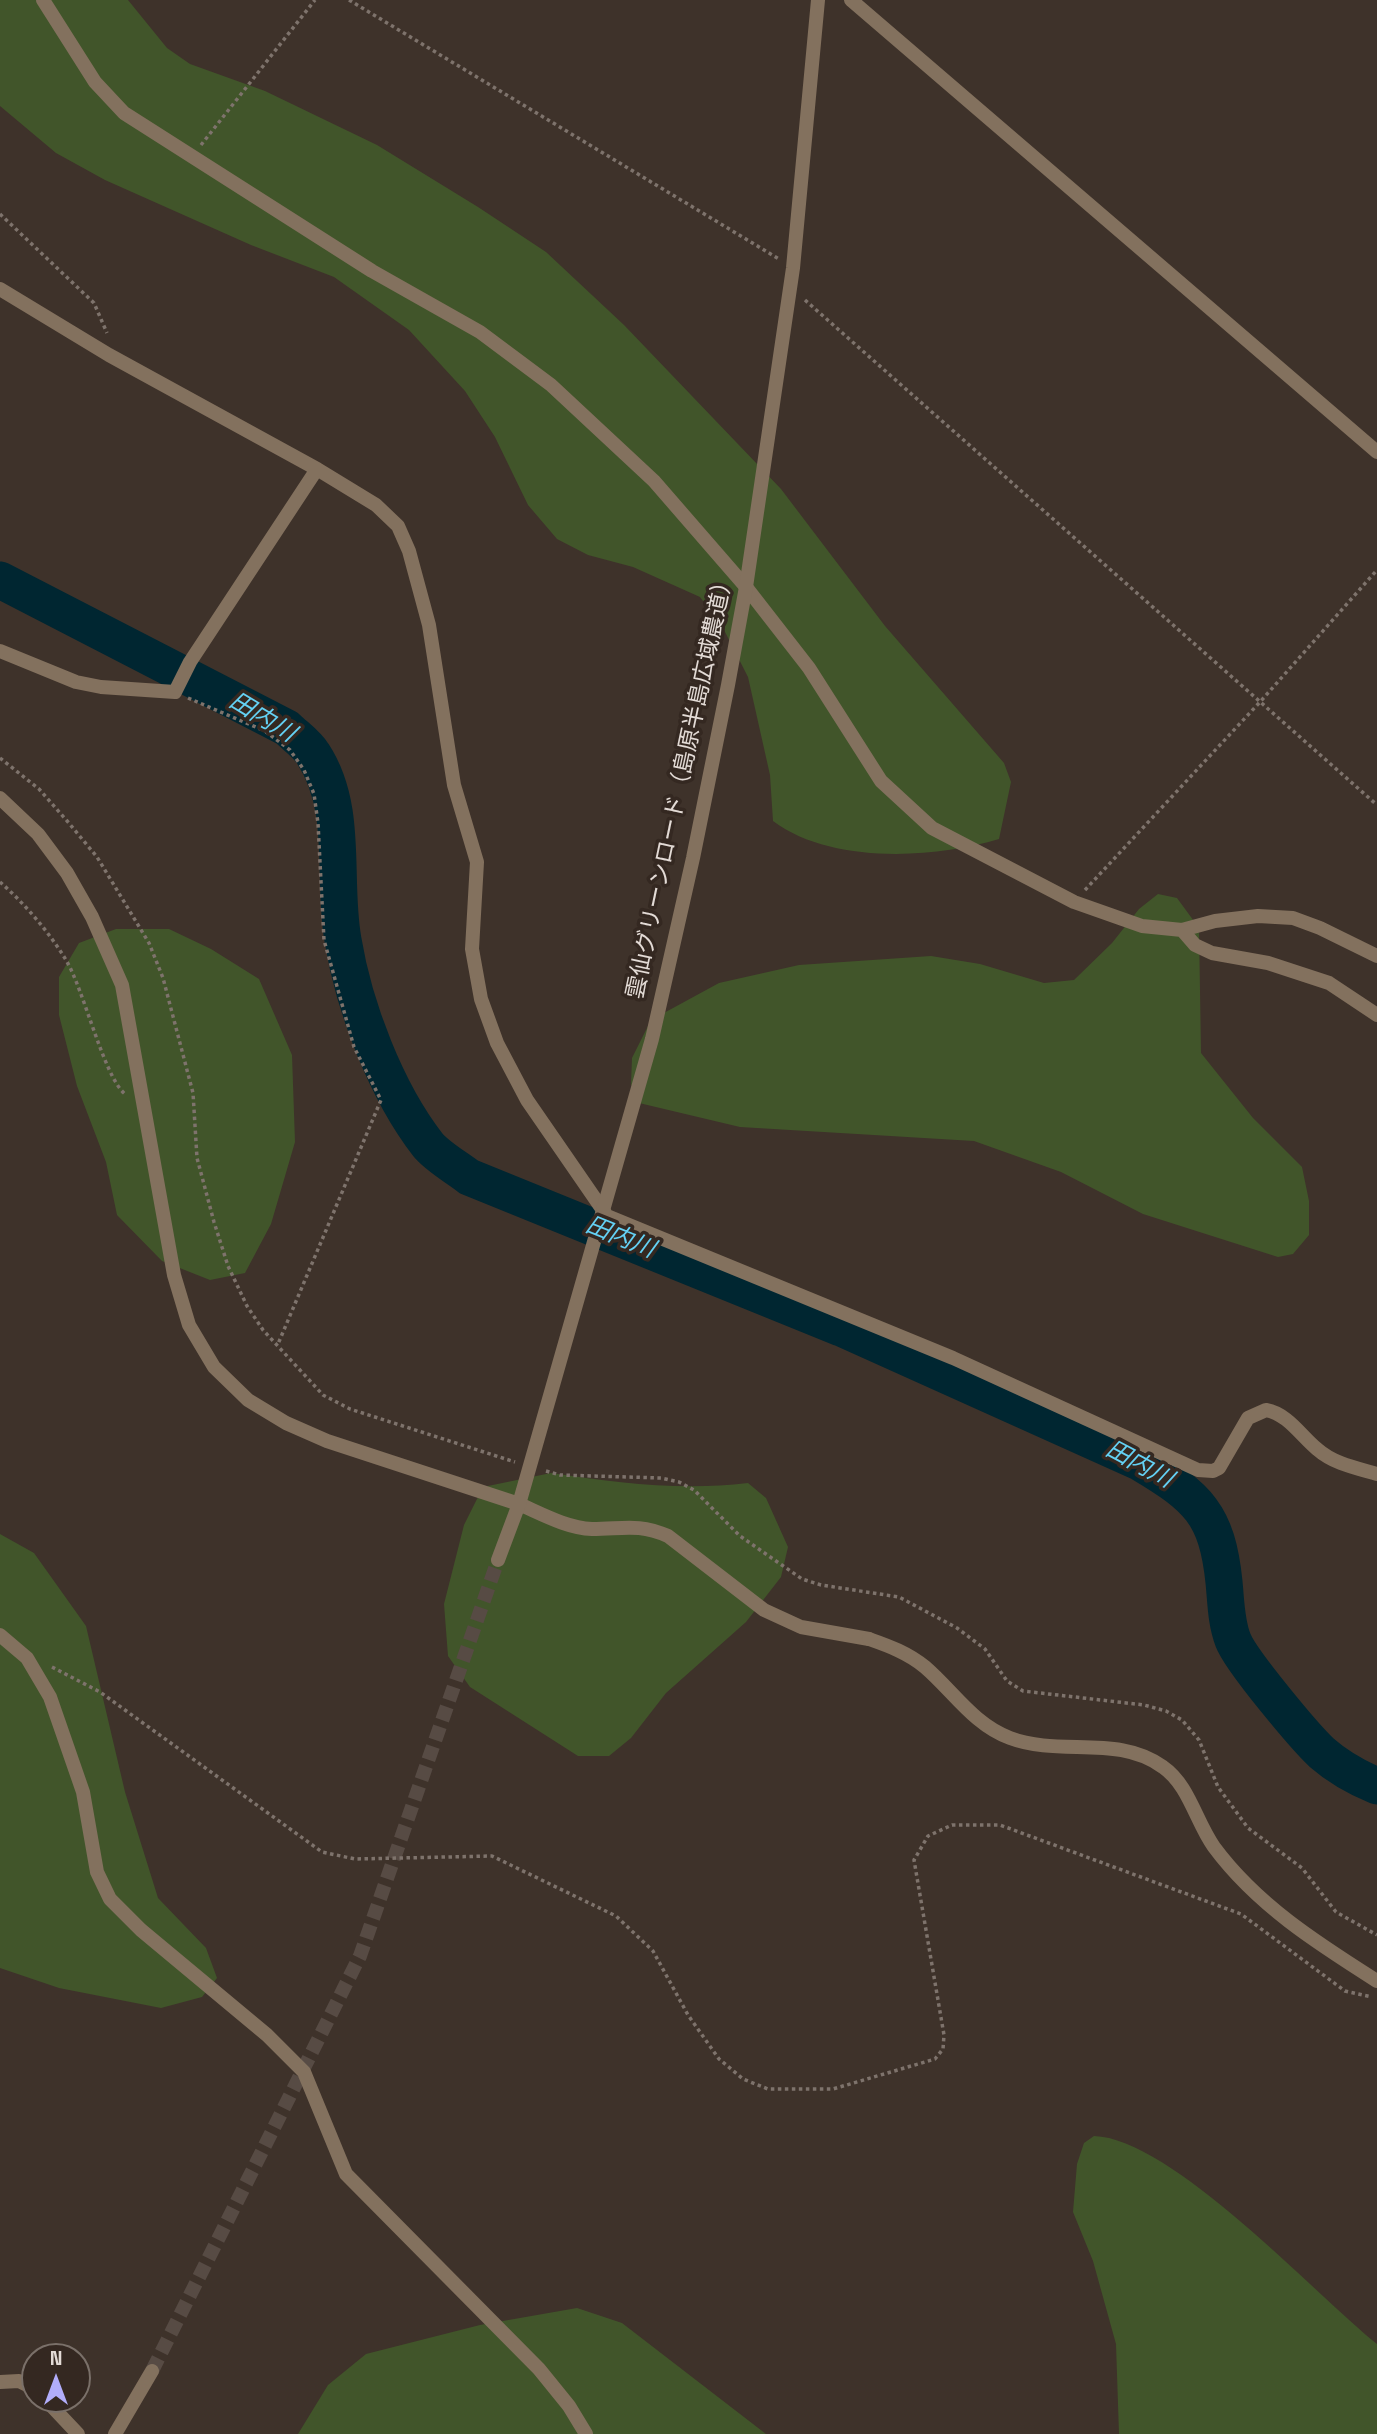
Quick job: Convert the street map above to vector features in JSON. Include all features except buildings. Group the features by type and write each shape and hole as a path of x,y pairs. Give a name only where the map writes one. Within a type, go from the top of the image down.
{"street":[{"path":"43,0 95,82 124,113 372,271 481,331 551,385 654,481 746,587 808,668 881,781 932,828 1074,902 1142,926 1182,930 1215,921 1258,915 1293,918 1377,956"},
{"name":"雲仙グリーンロード（島原半島広域農道）","path":"498,1560 525,1484 652,1039 694,858 746,587 793,268 818,0"},
{"path":"851,0 1377,452"},
{"path":"0,289 109,355 317,469 376,505 398,526 410,551 429,625 454,785 477,862 472,949 481,999 497,1043 527,1100 607,1216 953,1358 1198,1470 1213,1471 1219,1468 1248,1418 1266,1410 1283,1417 1318,1450 1336,1462 1377,1474"},
{"path":"0,651 76,682 101,687 176,690 190,662 317,469"},
{"path":"0,798 38,834 67,873 92,917 122,985 174,1275 189,1325 215,1367 248,1401 286,1423 327,1441 519,1504 568,1525 591,1529 634,1526 668,1536 765,1610 801,1627 869,1639 898,1649 925,1667 976,1719 1007,1738 1037,1747 1112,1748 1142,1754 1165,1768 1182,1789 1213,1845 1259,1897 1295,1928 1377,1981"},
{"path":"1182,930 1195,945 1212,953 1268,963 1329,983 1377,1015"},
{"path":"0,1635 27,1658 50,1697 83,1792 97,1872 110,1899 141,1930 267,2035 303,2072 346,2174 539,2369 569,2406 586,2434"},
{"path":"115,2434 152,2371"},
{"path":"0,2382 21,2382"},
{"path":"58,2413 78,2434"}],"path":[{"path":"191,157 315,0"},
{"path":"349,0 793,268"},
{"path":"0,215 94,303 106,326 109,355"},
{"path":"790,287 1377,805"},
{"path":"1074,902 1260,702 1377,570"},
{"path":"176,690 265,731 290,750 304,770 314,794 317,813 324,940 355,1047 381,1100 278,1343"},
{"path":"0,758 39,789 83,839 97,857 149,943 163,978 193,1093 197,1158 214,1222 228,1266 247,1306 263,1330 278,1343 323,1395 350,1409 525,1465"},
{"path":"0,882 44,929 67,961 91,1016 110,1073 121,1090 131,1099 143,1100"},
{"path":"537,1469 560,1475 661,1478 679,1482 694,1490 740,1536 802,1579 821,1585 899,1597 957,1628 985,1649 1007,1681 1023,1692 1144,1705 1182,1720 1199,1740 1218,1787 1248,1828 1302,1868 1336,1912 1377,1935"},
{"path":"27,1658 66,1672 100,1692 322,1852 355,1859 492,1856 616,1916 653,1951 688,2015 719,2059 743,2079 768,2089 833,2089 935,2059 943,2049 944,2035 914,1860 928,1836 952,1825 1000,1825 1241,1914 1345,1991 1366,1998 1377,1997"}],"green space":[{"path":"0,0 128,0 167,48 190,64 265,91 377,145 546,252 624,325 781,489 885,626 1004,763 1011,782 999,839 944,851 883,854 823,845 796,835 773,821 770,775 748,677 723,628 700,597 633,567 588,555 557,539 528,505 495,437 465,391 409,330 334,277 251,245 105,180 56,153 0,106"},
{"path":"1158,894 1177,898 1199,928 1201,1053 1253,1118 1302,1167 1309,1201 1309,1235 1293,1254 1278,1257 1143,1214 1061,1172 974,1141 740,1127 639,1103 631,1084 632,1058 651,1020 719,983 799,965 931,956 980,964 1044,983 1074,980 1112,943 1139,909"},
{"path":"116,929 169,929 211,949 259,979 292,1055 295,1142 271,1224 245,1273 210,1280 162,1261 117,1215 106,1162 77,1086 59,1015 59,977 79,943"},
{"path":"551,1473 650,1485 748,1483 766,1498 788,1547 781,1577 746,1622 666,1693 631,1738 609,1756 578,1756 470,1687 448,1656 444,1604 464,1525 483,1487"},
{"path":"0,1534 34,1553 86,1626 125,1792 158,1898 206,1948 217,1978 202,1997 161,2008 59,1988 0,1968"},
{"path":"1094,2136 1126,2143 1162,2162 1201,2190 1281,2257 1377,2344 1377,2434 1119,2434 1116,2344 1093,2261 1073,2212 1077,2164 1084,2143"},
{"path":"577,2308 622,2323 766,2434 298,2434 328,2385 366,2354 480,2325"}],"waterway":[{"name":"田内川","path":"0,580 287,728 310,750 324,775 331,798 337,845 340,917 355,993 374,1047 399,1100 428,1145 437,1154 469,1177 841,1328 1141,1463 1161,1475 1190,1498 1210,1523 1221,1559 1231,1633 1238,1650 1288,1716 1322,1753 1348,1772 1377,1786"}],"tunnel":[{"path":"152,2371 360,1956 498,1560"}]}
